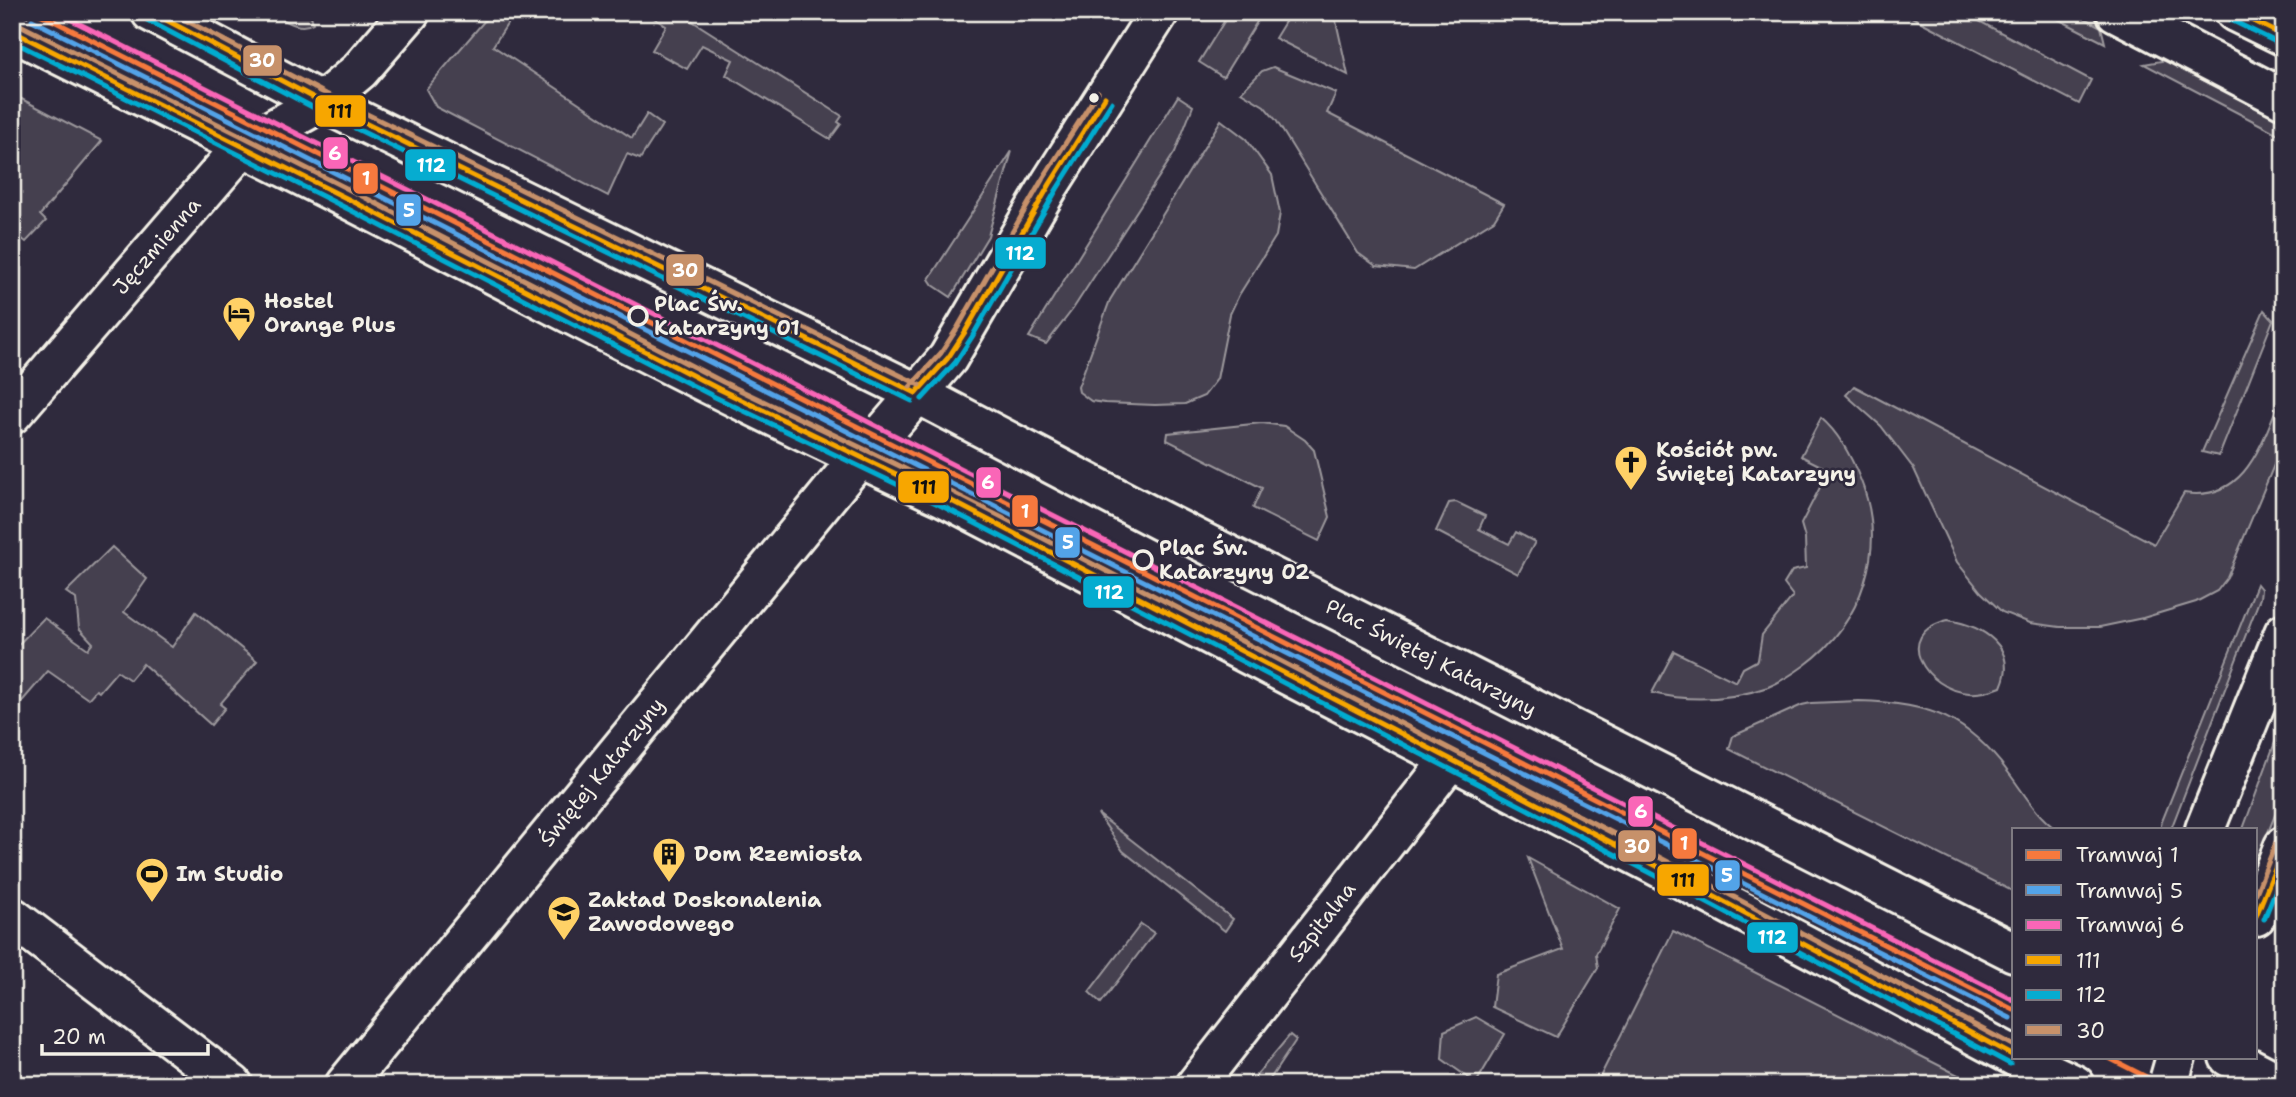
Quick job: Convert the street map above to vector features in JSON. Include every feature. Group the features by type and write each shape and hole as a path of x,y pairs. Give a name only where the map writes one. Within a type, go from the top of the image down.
{"street":[{"name":"Plac Świętej Katarzyny","path":"151,12 322,102 916,393 1183,532 2012,951"},
{"name":"Jęczmienna","path":"12,414 243,146 322,102 359,71 410,12"},
{"path":"916,393 948,358 1050,184 1159,12"},
{"path":"2116,12 2284,99"},
{"path":"2235,12 2284,36"},
{"path":"12,32 243,146 698,380 942,496 1653,864 2012,1054"},
{"name":"Świętej Katarzyny","path":"345,1085 859,458 916,393"},
{"path":"2205,828 2284,633"},
{"name":"Szpitalna","path":"1196,1085 1450,760"},
{"path":"2258,911 2284,846"},
{"path":"12,917 233,1085"},
{"path":"2019,1058 2075,1085"},
{"path":"2168,1085 2176,1058"},
{"path":"2231,1058 2283,1085"}],"shaded area":[{"path":"270,12 310,12 313,23 297,25"},
{"path":"492,12 515,12 493,46 632,138 647,114 662,125 640,159 627,154 608,196 436,107 426,89"},
{"path":"645,12 678,12 842,116 838,122 841,124 830,139 726,75 733,60 702,45 687,69 652,50 666,26"},
{"path":"1230,12 1263,12 1223,77 1199,62"},
{"path":"1291,12 1334,12 1348,75 1275,38"},
{"path":"1902,12 1962,12 2091,80 2079,104"},
{"path":"2044,12 2073,12 2101,27 2105,43"},
{"path":"2167,60 2284,121 2284,137 2144,64"},
{"path":"1273,67 1336,93 1327,113 1504,204 1494,220 1414,270 1376,266 1358,253 1276,120 1264,106 1241,92 1262,71"},
{"path":"12,94 102,141 40,215 46,221 26,242 12,231"},
{"path":"1178,96 1193,106 1175,152 1073,309 1046,344 1029,337"},
{"path":"1221,120 1246,139 1272,175 1280,213 1276,236 1230,314 1217,379 1204,396 1185,404 1091,401 1079,392 1078,387 1110,300"},
{"path":"1012,151 988,236 951,297 933,285 929,279"},
{"path":"2264,310 2273,320 2219,456 2202,452"},
{"path":"1854,386 2154,544 2184,493 2206,493 2224,488 2239,477 2260,446 2284,390 2284,441 2227,578 2217,591 2196,602 2143,618 2100,627 2060,627 2030,623 2002,612 1981,592 1957,562 1914,469 1881,426 1846,395"},
{"path":"1821,418 1840,439 1857,472 1869,506 1872,532 1870,558 1864,582 1855,606 1842,628 1825,648 1805,665 1768,687 1739,695 1710,698 1681,698 1652,693 1674,651 1736,682 1743,668 1758,660 1762,635 1793,596 1784,584 1792,571 1806,568 1805,538 1801,524 1829,470 1801,456"},
{"path":"1262,423 1284,426 1305,440 1314,450 1330,517 1319,541 1253,508 1262,488 1167,440 1168,433"},
{"path":"1456,502 1485,516 1479,529 1509,544 1516,532 1535,542 1518,574 1436,531 1449,503"},
{"path":"112,547 147,579 124,612 172,647 196,612 257,661 220,704 225,708 211,725 143,664 130,680 117,671 99,692 96,690 88,699 48,671 12,713 12,651 44,618 88,649 93,643 79,628 76,599 66,592"},
{"path":"2257,584 2261,589 2260,598 2171,828 2161,828"},
{"path":"1948,620 1974,627 1994,641 2005,660 2001,687 1977,693 1953,690 1928,672 1921,661 1918,648 1921,637 1930,627"},
{"path":"1859,701 1907,705 1946,717 1979,740 1995,756 2037,812 2055,828 2012,828 2012,891 1729,749 1733,736 1811,703"},
{"path":"2284,718 2284,793 2258,857 2258,828 2243,828"},
{"path":"1098,814 1233,919 1225,931 1123,851"},
{"path":"1528,858 1620,909 1596,954 1598,968 1556,1037 1492,1007 1496,974 1563,949"},
{"path":"1141,924 1154,933 1101,1003 1089,992"},
{"path":"1673,931 1978,1085 1596,1085"},
{"path":"1476,1017 1505,1034 1476,1083 1442,1059 1444,1031"},
{"path":"1290,1035 1296,1040 1266,1085 1248,1085"}],"tram line":[{"name":"1","path":"36,12 2012,1009"},
{"name":"6","path":"56,12 2012,999"},
{"name":"5","path":"32,20 2010,1018"},
{"name":"1","path":"2109,1058 2162,1085"}],"transit line":[{"name":"111","path":"151,12 322,102 916,393"},
{"name":"30","path":"170,12 326,94 920,385"},
{"name":"111","path":"2236,12 2284,36"},
{"name":"112","path":"147,20 318,110 912,401"},
{"name":"112","path":"2231,20 2280,44"},
{"name":"30","path":"16,23 358,194 723,382 946,488 1657,856 2012,1045"},
{"name":"111","path":"12,31 719,389 942,496 1653,864 2012,1055"},
{"name":"112","path":"12,41 715,397 938,504 1649,872 2010,1064"},
{"name":"30","path":"910,387 941,353 958,327 1042,180 1098,92"},
{"name":"111","path":"916,393 948,358 965,332 1050,184 1105,97"},
{"name":"112","path":"922,399 955,363 972,337 1057,189 1112,102"},
{"name":"30","path":"2258,888 2276,843"},
{"name":"111","path":"2258,911 2284,847"},
{"name":"112","path":"2264,919 2284,870"}],"place":[{"name":"Plac Św. Katarzyny 01","path":"638,316"},
{"name":"Hostel Orange Plus","path":"239,343"},
{"name":"Kościół pw. Świętej Katarzyny","path":"1631,492"},
{"name":"Plac Św. Katarzyny 02","path":"1143,560"},
{"name":"Dom Rzemiosła","path":"669,884"},
{"name":"Im Studio","path":"152,904"},
{"name":"Zakład Doskonalenia Zawodowego","path":"564,942"}]}
